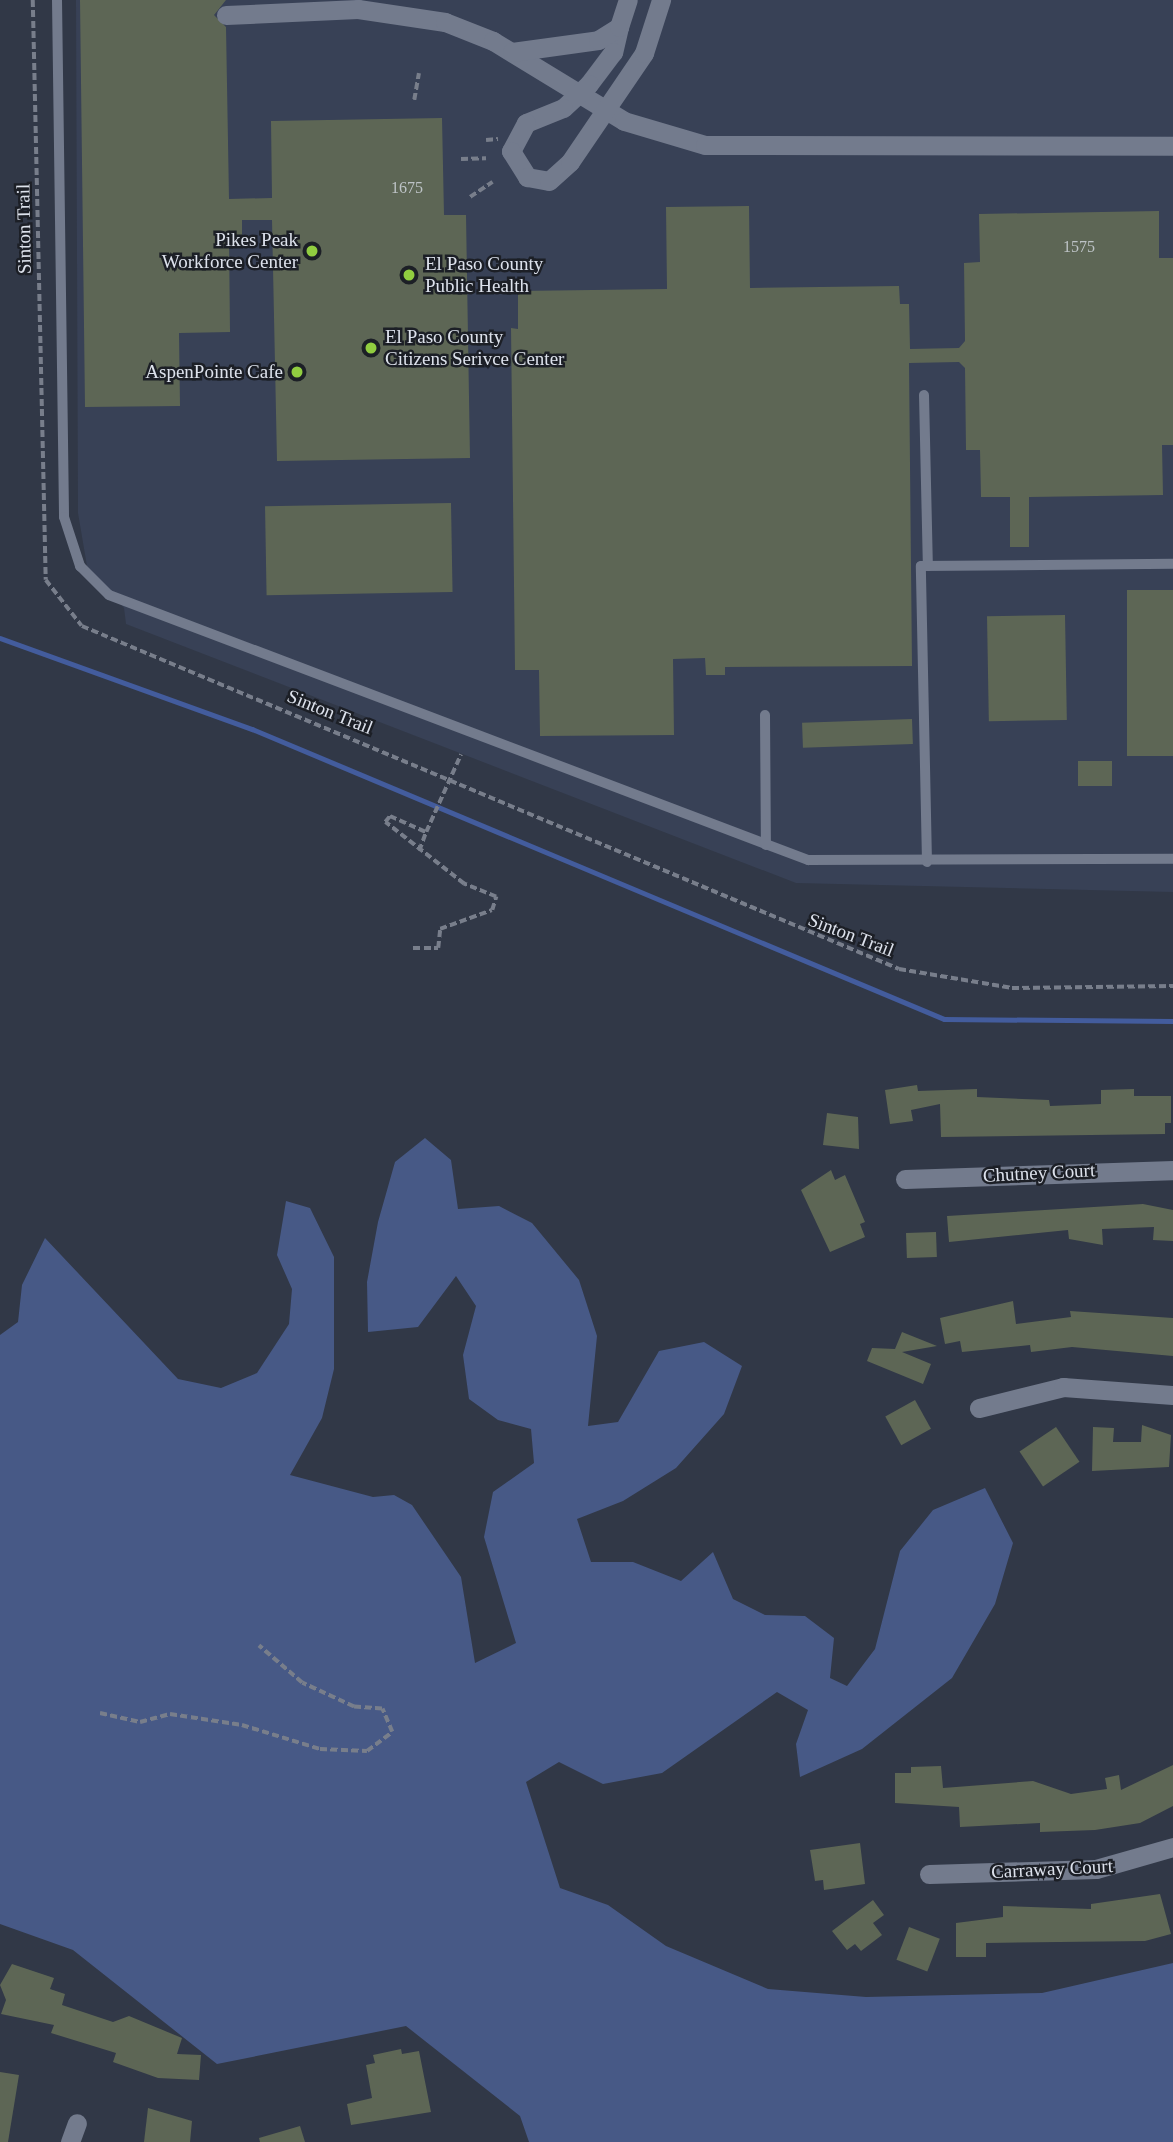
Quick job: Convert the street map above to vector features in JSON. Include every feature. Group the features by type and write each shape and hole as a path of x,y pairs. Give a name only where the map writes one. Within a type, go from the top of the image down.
{"street":[{"path":"628,0 613,52 563,108 526,123 519,134 512,162 527,177 549,181 560,175 644,53 661,0"},
{"path":"226,15 392,11 468,30 512,52 604,111 654,134 724,148 1173,146"},
{"path":"512,52 583,46 619,27"},
{"name":"Chutney Court","path":"905,1179 1173,1170"},
{"path":"979,1408 1063,1387 1173,1395"},
{"name":"Carraway Court","path":"929,1874 1117,1867 1173,1847"},
{"path":"70,2142 77,2123"}],"lane":[{"path":"57,0 64,517 72,551 92,581 109,595 459,723 766,845 828,862 1173,859"},
{"path":"924,395 928,566"},
{"path":"927,862 922,566 1173,564"},
{"path":"765,715 766,845"}],"path":[{"name":"Sinton Trail","path":"33,0 46,580 82,626 451,777 899,968 1012,988 1173,986"},
{"path":"414,100 419,73"},
{"path":"486,140 502,138"},
{"path":"461,159 486,158"},
{"path":"470,197 492,182"},
{"path":"419,851 461,754"},
{"path":"413,948 438,948 440,929 492,910 496,897 419,851 385,822 390,816 426,832"},
{"path":"100,1713 140,1722 170,1714 242,1725 320,1749 367,1751 392,1732 382,1709 354,1707 302,1682 258,1646"}],"shaded area":[{"path":"76,0 1173,0 1173,892 796,883 126,624 124,608 87,566 78,513"},
{"path":"425,1138 451,1160 458,1209 499,1206 532,1223 579,1280 597,1336 588,1426 618,1422 659,1351 704,1342 742,1366 724,1414 676,1468 623,1501 577,1519 591,1562 633,1562 681,1581 713,1552 733,1599 765,1615 805,1616 834,1638 830,1678 847,1686 875,1649 900,1551 933,1510 985,1488 1013,1543 995,1604 952,1678 862,1749 800,1777 796,1744 808,1710 777,1692 662,1773 603,1784 559,1762 526,1782 560,1888 608,1905 666,1946 768,1989 866,1997 1042,1993 1173,1963 1173,2142 529,2142 520,2116 406,2026 217,2064 73,1950 0,1924 0,1335 18,1322 22,1285 45,1238 178,1379 221,1388 257,1373 289,1324 292,1289 277,1255 286,1201 310,1208 334,1257 334,1369 322,1418 290,1475 373,1497 394,1495 412,1505 461,1577 475,1663 516,1643 484,1537 493,1492 534,1463 531,1429 498,1420 469,1399 463,1355 476,1306 456,1276 418,1327 368,1332 367,1282 378,1222 395,1162"}],"building":[{"path":"80,0 226,0 214,15 226,27 229,199 272,198 271,121 442,118 444,215 466,215 470,458 277,461 272,220 242,220 242,236 229,236 230,332 179,333 180,406 85,407"},
{"path":"749,206 750,288 899,286 900,304 909,304 910,349 959,348 965,341 964,263 980,262 979,214 1159,211 1159,258 1173,258 1173,445 1162,445 1163,495 1029,497 1029,547 1010,547 1010,497 981,497 980,450 966,450 965,368 959,362 909,363 912,666 725,667 725,675 706,675 705,658 673,659 674,735 540,736 539,670 515,670 511,328 518,329 518,291 667,289 666,207"},
{"path":"451,503 453,592 267,595 265,506"},
{"path":"1127,590 1173,590 1173,756 1127,756"},
{"path":"1065,615 1067,720 989,721 987,616"},
{"path":"912,719 913,744 803,748 802,723"},
{"path":"1078,761 1112,761 1112,786 1078,786"},
{"path":"917,1085 918,1091 977,1089 977,1097 1049,1100 1050,1106 1101,1104 1101,1090 1134,1089 1134,1096 1171,1096 1171,1123 1165,1123 1165,1134 941,1137 940,1104 911,1110 913,1121 890,1124 885,1090"},
{"path":"827,1113 858,1117 859,1149 823,1145"},
{"path":"831,1170 835,1180 845,1175 865,1222 860,1224 865,1237 830,1252 801,1190"},
{"path":"1143,1204 1173,1210 1173,1241 1153,1240 1154,1227 1102,1229 1103,1245 1069,1239 1068,1230 949,1242 947,1216"},
{"path":"936,1232 937,1257 907,1258 906,1233"},
{"path":"1013,1301 1016,1324 1071,1317 1070,1311 1173,1318 1173,1356 1072,1347 1031,1352 1030,1345 962,1352 960,1341 945,1344 940,1318"},
{"path":"902,1332 937,1346 902,1352 931,1364 923,1384 867,1361 872,1348 895,1349"},
{"path":"915,1400 931,1429 901,1445 885,1416"},
{"path":"1142,1425 1171,1435 1169,1467 1092,1471 1093,1427 1114,1428 1113,1442 1141,1442"},
{"path":"1056,1427 1079,1462 1043,1486 1020,1452"},
{"path":"1173,1765 1173,1806 1140,1823 1095,1830 1040,1832 1040,1823 960,1827 959,1807 895,1803 895,1773 911,1773 911,1767 941,1766 943,1788 1033,1781 1071,1794 1107,1789 1105,1778 1119,1775 1121,1790"},
{"path":"860,1843 865,1884 824,1890 823,1880 815,1881 810,1850"},
{"path":"1160,1894 1171,1934 1145,1941 986,1943 986,1957 956,1957 956,1923 1003,1917 1003,1906 1091,1909 1091,1904"},
{"path":"873,1900 884,1915 873,1923 882,1935 861,1951 855,1944 847,1950 832,1931"},
{"path":"909,1927 940,1939 927,1972 896,1960"},
{"path":"12,1964 54,1978 50,1989 65,1994 62,2005 113,2022 129,2016 182,2038 177,2054 201,2055 199,2080 158,2078 113,2062 116,2053 51,2033 54,2025 1,2014 6,2000 0,1985"},
{"path":"401,2049 402,2054 419,2051 431,2112 351,2125 347,2104 372,2098 366,2065 375,2063 373,2055"},
{"path":"0,2072 19,2075 8,2142 0,2142"},
{"path":"148,2108 192,2121 190,2142 144,2142"},
{"path":"300,2126 305,2142 260,2142 259,2138"}],"waterway":[{"path":"0,638 252,729 944,1019 1173,1021"}],"place":[{"name":"Pikes Peak Workforce Center","path":"312,251"},
{"name":"El Paso County Public Health","path":"409,275"},
{"name":"El Paso County Citizens Serivce Center","path":"371,348"},
{"name":"AspenPointe Cafe","path":"297,372"}]}
